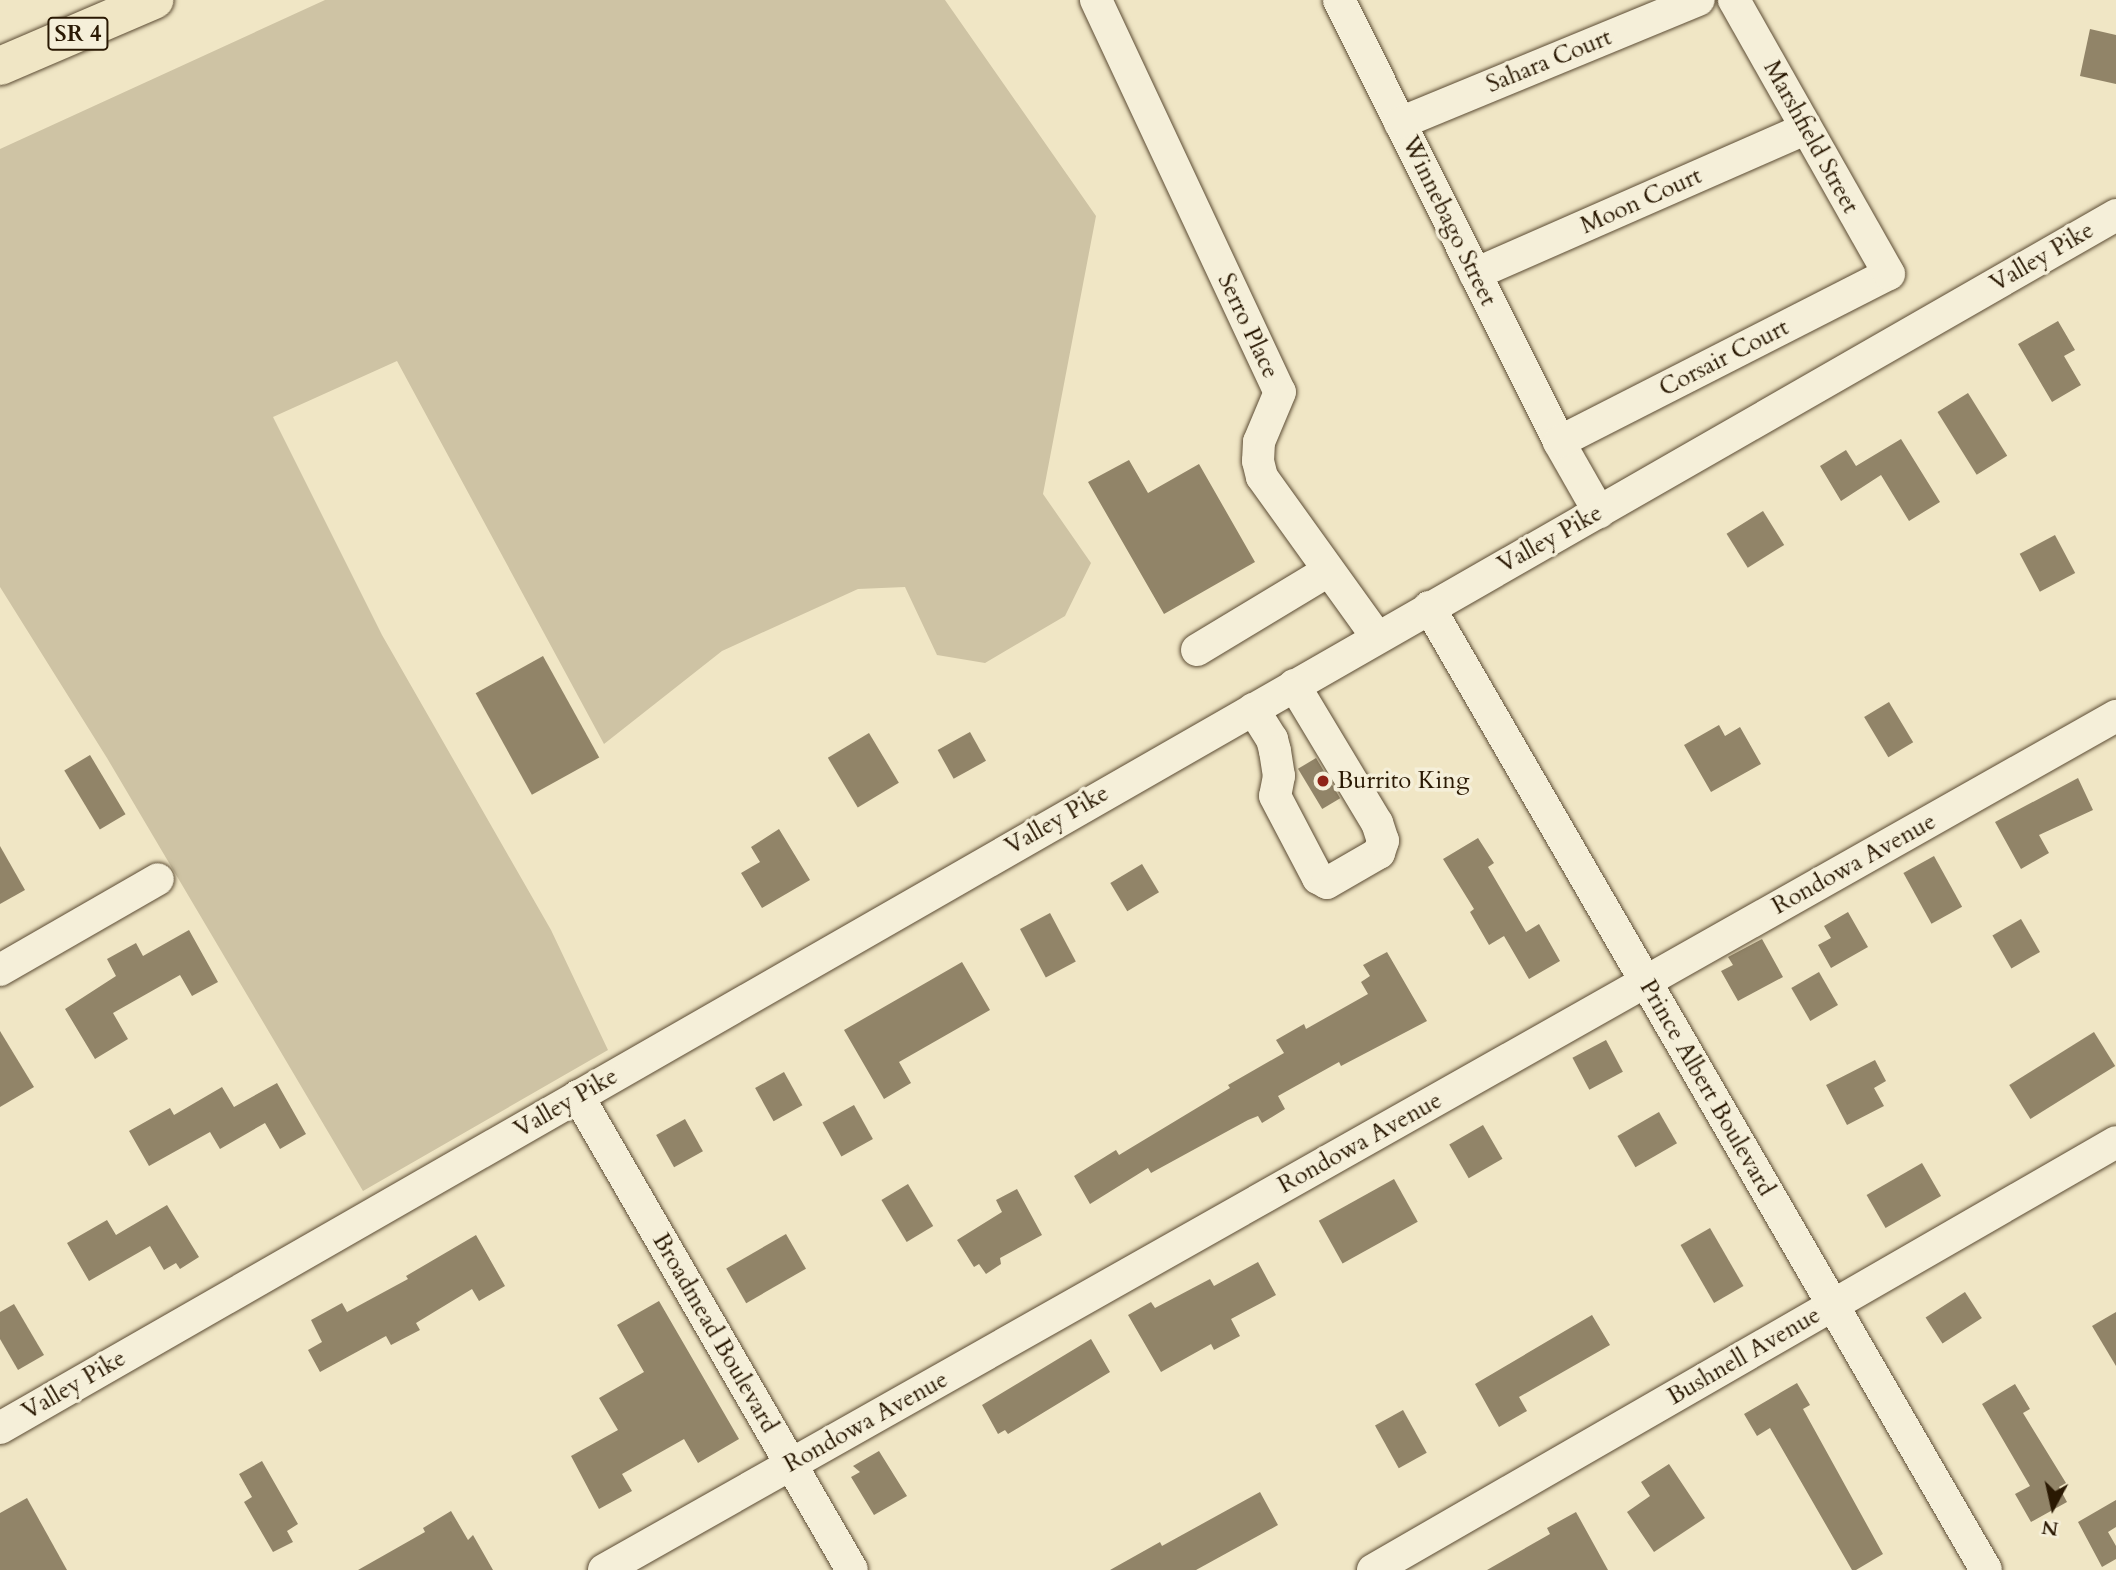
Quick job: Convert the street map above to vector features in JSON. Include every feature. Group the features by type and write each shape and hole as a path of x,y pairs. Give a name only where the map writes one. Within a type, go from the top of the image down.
{"highway":[{"name":"SR 4","path":"0,66 154,0"}],"street":[{"name":"Serro Place","path":"1096,0 1280,393 1259,442 1258,461 1262,477 1377,637"},
{"name":"Winnebago Street","path":"1339,0 1559,442 1599,512"},
{"name":"Sahara Court","path":"1400,123 1699,0"},
{"name":"Marshfield Street","path":"1734,0 1889,274"},
{"name":"Moon Court","path":"1475,274 1806,129"},
{"name":"Valley Pike","path":"0,1428 2116,215"},
{"name":"Corsair Court","path":"1559,442 1889,274"},
{"path":"1197,650 1328,571"},
{"name":"Prince Albert Boulevard","path":"1429,607 1986,1570"},
{"path":"1252,709 1272,739 1279,776 1275,796 1318,878 1327,883 1379,853 1383,841 1377,823 1294,685"},
{"name":"Rondowa Avenue","path":"604,1570 2116,716"},
{"path":"0,970 158,879"},
{"name":"Broadmead Boulevard","path":"578,1096 852,1570"},
{"name":"Bushnell Avenue","path":"1373,1570 2116,1142"}],"shaded area":[{"path":"325,0 945,0 1096,216 1043,494 1091,563 1065,616 985,663 937,655 905,587 858,589 722,651 604,744 397,361 273,417 382,635 551,930 608,1050 363,1191 107,758 0,587 0,149"}],"building":[{"path":"2090,29 2116,35 2116,84 2080,76"},
{"path":"2058,321 2075,350 2064,356 2081,385 2052,402 2018,344"},
{"path":"1968,393 2007,456 1977,475 1937,412"},
{"path":"1901,439 1940,502 1909,521 1881,475 1841,501 1820,466 1846,450 1856,466"},
{"path":"1129,460 1148,493 1199,464 1255,562 1164,614 1088,482"},
{"path":"1763,511 1784,545 1748,568 1727,534"},
{"path":"2055,535 2075,573 2040,592 2020,554"},
{"path":"543,656 599,757 532,795 476,693"},
{"path":"1889,702 1913,742 1888,757 1864,717"},
{"path":"1719,725 1725,736 1740,727 1761,764 1711,792 1684,745"},
{"path":"970,732 986,761 954,779 938,750"},
{"path":"869,733 899,783 858,807 828,758"},
{"path":"90,755 126,814 100,830 64,770"},
{"name":"Burrito King","path":"1316,758 1340,798 1322,809 1298,769"},
{"path":"2078,778 2093,810 2039,835 2049,853 2021,869 1995,822"},
{"path":"779,829 810,880 762,908 741,873 760,862 751,847"},
{"path":"1478,838 1494,863 1488,867 1526,932 1539,924 1560,961 1529,979 1504,936 1489,945 1470,912 1474,909 1443,859"},
{"path":"0,846 25,890 0,904"},
{"path":"1934,856 1962,907 1932,924 1903,873"},
{"path":"1142,864 1159,892 1127,911 1110,883"},
{"path":"1848,912 1868,947 1831,968 1818,945 1831,938 1824,926"},
{"path":"1050,913 1076,962 1046,978 1020,929"},
{"path":"2021,919 2040,952 2011,968 1992,936"},
{"path":"189,930 218,982 192,996 180,975 113,1013 128,1039 95,1059 65,1009 116,976 107,959 136,943 143,956"},
{"path":"1762,939 1783,977 1738,1001 1721,971 1733,965 1728,957"},
{"path":"1387,952 1427,1021 1341,1066 1339,1062 1278,1096 1285,1109 1262,1123 1258,1116 1248,1120 1151,1173 1148,1168 1090,1204 1074,1176 1116,1150 1119,1155 1230,1088 1228,1085 1284,1053 1276,1040 1304,1024 1306,1029 1368,994 1361,982 1370,976 1363,965"},
{"path":"962,962 990,1010 899,1062 911,1083 884,1099 844,1030"},
{"path":"1819,972 1838,1005 1810,1021 1791,988"},
{"path":"0,1031 34,1087 0,1107"},
{"path":"2094,1032 2115,1066 2030,1119 2009,1085"},
{"path":"1606,1040 1623,1072 1589,1090 1572,1058"},
{"path":"1875,1060 1886,1081 1874,1088 1884,1106 1847,1125 1826,1085"},
{"path":"784,1072 802,1105 774,1121 755,1088"},
{"path":"277,1083 306,1134 280,1149 265,1123 220,1149 210,1132 149,1166 129,1131 170,1108 174,1115 222,1087 234,1107"},
{"path":"854,1105 873,1139 841,1157 823,1122"},
{"path":"1659,1112 1677,1143 1635,1167 1617,1136"},
{"path":"685,1119 703,1151 674,1167 656,1135"},
{"path":"1483,1125 1502,1159 1469,1178 1449,1144"},
{"path":"1922,1163 1941,1196 1886,1228 1867,1195"},
{"path":"1394,1179 1418,1222 1343,1264 1319,1221"},
{"path":"908,1184 933,1226 907,1242 881,1200"},
{"path":"1017,1189 1042,1235 1000,1258 1001,1264 986,1274 979,1264 974,1267 957,1240 1002,1212 996,1200"},
{"path":"167,1205 199,1257 180,1269 176,1263 164,1270 150,1246 89,1281 67,1243 107,1220 116,1235"},
{"path":"1710,1228 1744,1286 1714,1303 1681,1245"},
{"path":"786,1234 806,1269 746,1303 726,1268"},
{"path":"476,1235 505,1286 479,1301 472,1289 416,1323 420,1330 391,1345 386,1336 320,1372 308,1350 322,1342 311,1320 342,1303 347,1312 408,1279 406,1276"},
{"path":"1258,1262 1276,1295 1231,1319 1240,1336 1214,1350 1211,1344 1161,1372 1128,1315 1151,1302 1155,1308 1210,1279 1214,1286"},
{"path":"1965,1292 1982,1318 1942,1344 1926,1318"},
{"path":"659,1301 739,1439 698,1463 684,1439 622,1474 632,1491 599,1509 571,1456 618,1430 599,1398 644,1372 617,1325"},
{"path":"14,1304 44,1355 18,1370 0,1339 0,1312"},
{"path":"2116,1312 2116,1366 2092,1326"},
{"path":"1592,1315 1610,1345 1519,1397 1527,1411 1499,1427 1475,1384"},
{"path":"1091,1339 1110,1372 1008,1434 1005,1430 998,1434 982,1405"},
{"path":"1797,1383 1810,1405 1803,1409 1883,1554 1856,1570 1852,1570 1770,1428 1757,1436 1744,1414"},
{"path":"2015,1384 2030,1409 2023,1413 2066,1483 2059,1487 2067,1502 2031,1522 2015,1494 2030,1486 1982,1404"},
{"path":"1403,1410 1427,1453 1399,1468 1375,1426"},
{"path":"879,1451 907,1496 874,1515 851,1477 860,1472 853,1466"},
{"path":"262,1461 298,1524 287,1531 293,1542 273,1552 244,1502 252,1497 239,1474"},
{"path":"1669,1464 1705,1518 1654,1552 1627,1512 1650,1496 1641,1482"},
{"path":"1260,1492 1278,1525 1196,1570 1110,1570 1160,1542 1162,1546"},
{"path":"27,1498 67,1570 0,1570 0,1513"},
{"path":"2116,1500 2116,1527 2108,1532 2116,1546 2116,1559 2102,1567 2078,1522"},
{"path":"451,1511 468,1540 473,1535 493,1570 358,1570 425,1532 423,1528"},
{"path":"1576,1512 1608,1570 1487,1570 1550,1534 1547,1528"}],"place":[{"name":"Burrito King","path":"1323,781"}]}
